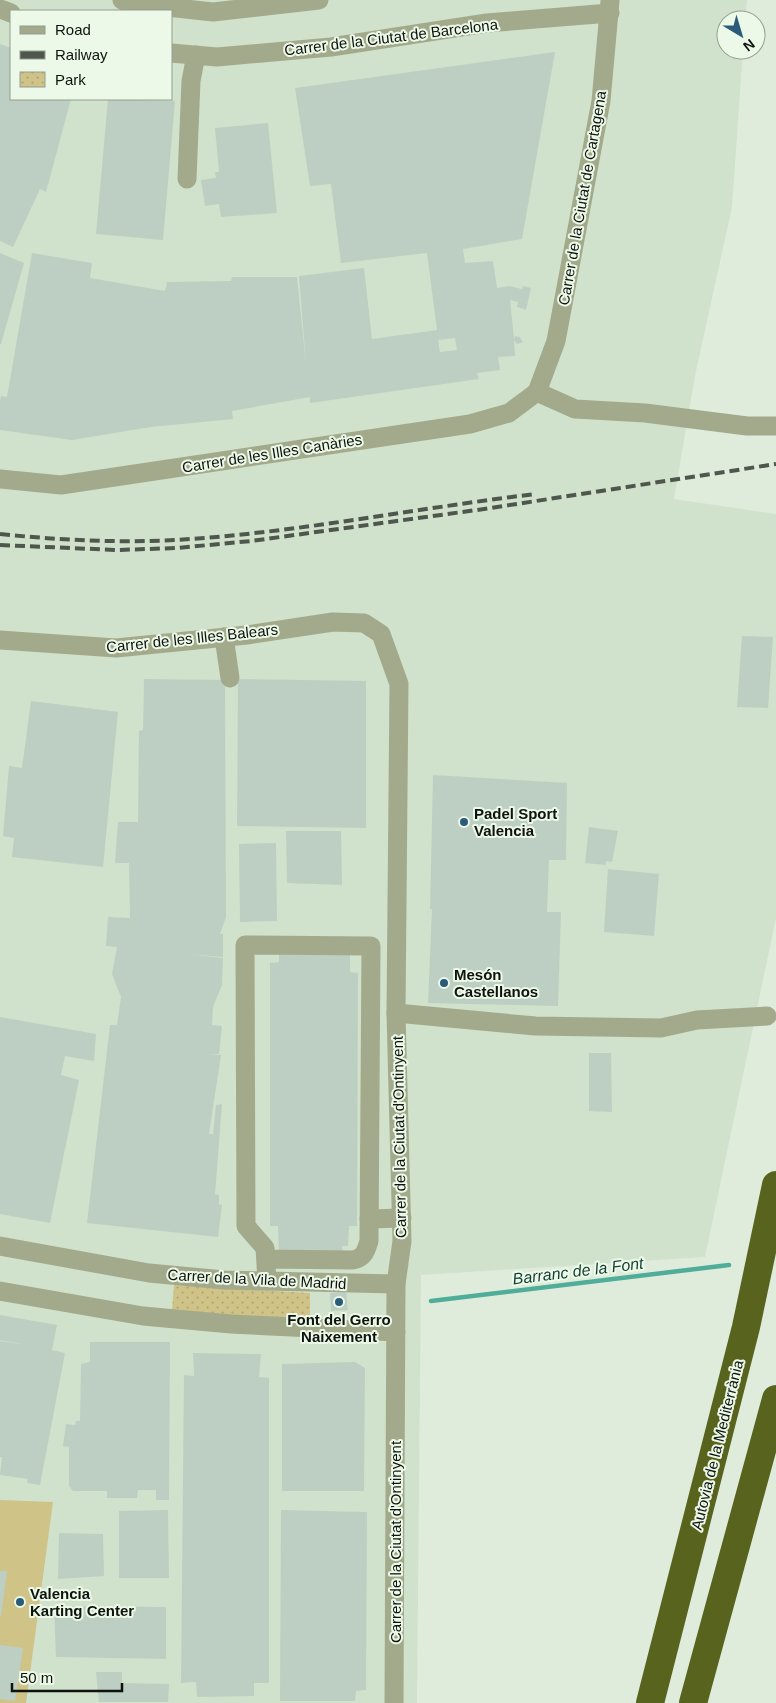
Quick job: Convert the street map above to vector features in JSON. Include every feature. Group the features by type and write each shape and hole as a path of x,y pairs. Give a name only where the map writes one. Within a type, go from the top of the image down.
{"highway":[{"name":"Autovia de la Mediterrània","path":"650,1703 746,1327 774,1196"},
{"path":"695,1703 712,1633 776,1399"}],"street":[{"path":"122,0 130,3 213,12 319,0"},
{"name":"Carrer de la Ciutat de Barcelona","path":"172,53 217,57 322,48 610,6"},
{"name":"Carrer de la Ciutat de Cartagena","path":"537,392 556,342 601,101 610,6"},
{"path":"186,179 191,82 196,55"},
{"path":"537,392 575,409 645,413 747,426 776,426"},
{"name":"Carrer de les Illes Canàries","path":"0,479 60,485 470,424 509,412 537,392"},
{"name":"Carrer de les Illes Balears","path":"0,640 116,648 224,637 333,622 364,623 381,634"},
{"name":"Carrer de la Ciutat d'Ontinyent","path":"381,634 399,684 396,1013 402,1241 396,1284 394,1703"},
{"path":"224,637 230,678"},
{"path":"266,1259 360,1259 366,1252 369,1241 371,946 245,945 246,1226 265,1248 267,1281"},
{"path":"396,1013 535,1026 661,1028 697,1020 767,1016"},
{"path":"369,1219 402,1218"},
{"name":"Carrer de la Vila de Madrid","path":"0,1246 149,1273 224,1280 396,1284"},
{"path":"0,1291 142,1316 231,1324 396,1332"}],"shaded area":[{"path":"0,0 747,0 746,10 716,10 716,60 742,60 732,207 695,376 674,499 776,514 776,918 705,1257 421,1275 417,1703 0,1703"}],"green space":[{"path":"174,1285 310,1293 310,1319 239,1316 172,1310"},
{"name":"Valencia Karting Center","path":"0,1500 53,1502 26,1703 0,1703"}],"building":[{"path":"0,44 10,48 10,100 71,100 46,192 40,189 13,247 0,241"},
{"path":"555,52 522,239 463,249 465,263 493,261 497,288 509,286 522,289 523,286 531,288 526,310 517,307 518,302 510,300 514,339 515,336 520,337 523,342 517,344 514,340 515,356 498,357 500,370 477,373 479,379 310,403 310,397 232,411 233,419 151,427 72,440 0,430 0,400 1,396 7,397 32,253 92,263 90,278 165,291 167,282 231,281 232,277 297,277 306,364 299,276 364,268 372,339 437,330 427,253 341,263 331,184 310,186 295,88","holes":["455,338 457,350 440,352 438,340"]},
{"path":"108,100 175,101 163,240 96,234"},
{"path":"268,123 277,213 221,217 219,204 205,206 201,180 216,178 215,172 219,172 215,128"},
{"path":"0,253 24,263 1,344 0,344"},
{"path":"742,636 773,637 768,708 737,707"},
{"path":"144,679 225,680 226,917 220,934 223,934 223,957 188,954 223,958 222,985 213,1007 212,1025 222,1026 219,1054 210,1054 221,1055 209,1134 213,1134 216,1105 222,1104 215,1194 219,1195 219,1204 222,1205 218,1237 87,1223 110,1025 117,1025 121,997 112,974 117,947 106,946 108,917 130,918 129,863 115,863 118,822 138,822 139,731 143,730"},
{"path":"238,679 366,681 366,828 237,826"},
{"path":"31,701 118,712 103,867 12,857 14,838 3,836 9,766 22,768"},
{"path":"433,775 567,783 566,860 549,860 547,912 561,912 558,1006 428,1003 432,909 430,909"},
{"path":"589,827 618,831 612,862 606,861 606,865 585,863"},
{"path":"286,831 341,831 342,885 287,883"},
{"path":"276,843 277,921 240,922 239,844"},
{"path":"608,869 659,874 654,936 604,932"},
{"path":"350,952 350,972 358,973 357,1226 349,1226 348,1246 342,1246 343,1257 279,1254 278,1226 270,1226 270,963 279,962 279,953"},
{"path":"0,1017 96,1034 94,1061 65,1056 61,1075 79,1080 50,1223 0,1214"},
{"path":"589,1053 611,1053 612,1112 589,1111"},
{"name":"Font del Gerro Naixement","path":"346,1292 348,1310 331,1311 330,1293"},
{"path":"0,1315 57,1325 52,1350 65,1353 40,1485 27,1483 28,1479 0,1475 2,1457 0,1457 0,1341 28,1345 0,1340"},
{"path":"90,1342 170,1342 169,1500 156,1500 156,1490 138,1490 137,1498 107,1498 107,1491 73,1491 69,1486 69,1447 63,1446 66,1424 75,1425 76,1421 80,1421 81,1364 90,1362"},
{"path":"193,1353 261,1354 259,1377 269,1378 269,1683 254,1683 254,1696 197,1697 196,1682 181,1683 184,1375 194,1376"},
{"path":"355,1362 365,1368 364,1491 282,1491 282,1364"},
{"path":"168,1510 169,1578 119,1578 119,1511"},
{"path":"281,1510 367,1512 366,1690 356,1691 355,1701 280,1701"},
{"path":"59,1533 103,1534 104,1576 58,1579"},
{"path":"0,1571 7,1571 1,1616 0,1616"},
{"path":"54,1606 166,1607 166,1659 56,1657"},
{"path":"0,1645 23,1648 15,1701 0,1699"},
{"path":"96,1672 122,1672 122,1683 169,1684 168,1702 99,1702"}],"waterway":[{"name":"Barranc de la Font","path":"431,1301 729,1265"}],"railway":[{"path":"0,545 117,550 177,548 251,541 484,509 776,464"},
{"path":"0,534 44,538 131,541 220,537 536,494"}],"place":[{"name":"Padel Sport Valencia","path":"464,822"},
{"name":"Mesón Castellanos","path":"444,983"},
{"name":"Font del Gerro Naixement","path":"339,1302"},
{"name":"Valencia Karting Center","path":"20,1602"}]}
